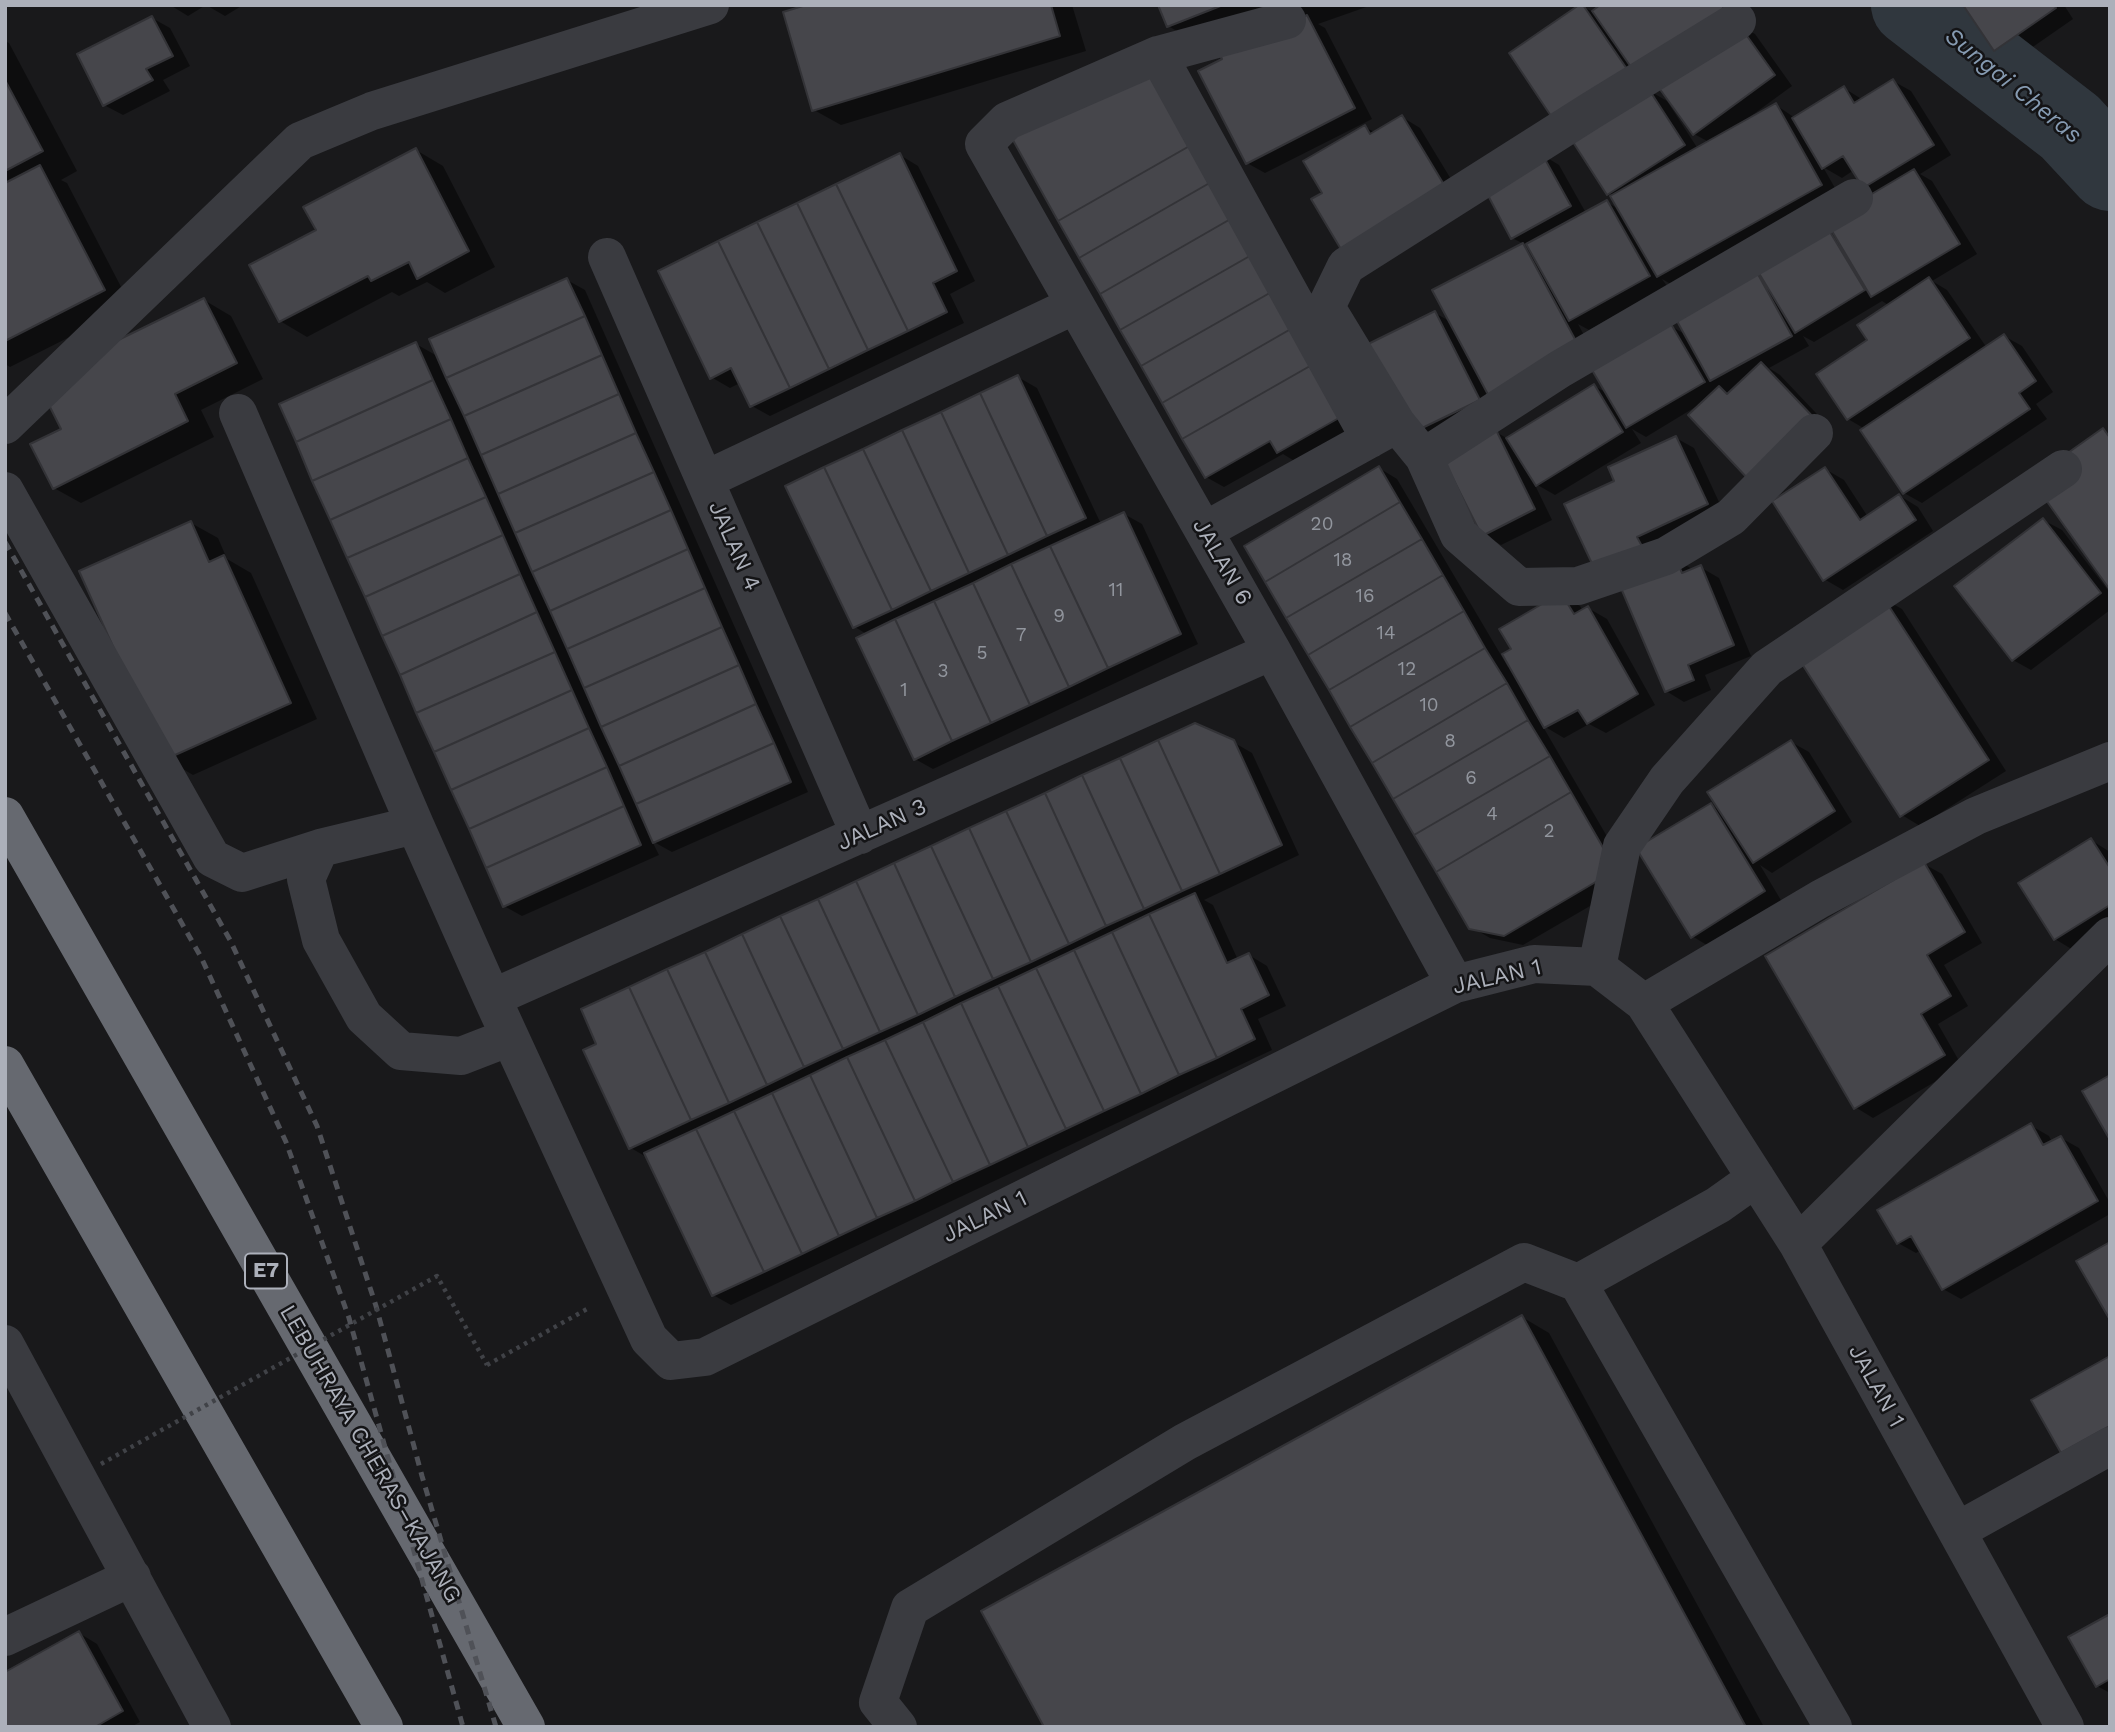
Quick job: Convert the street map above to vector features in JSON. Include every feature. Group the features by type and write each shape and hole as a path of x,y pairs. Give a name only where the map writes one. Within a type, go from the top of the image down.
{"highway":[{"name":"LEBUHRAYA CHERAS–KAJANG","path":"5,816 526,1727"},
{"path":"5,1065 384,1727"}],"street":[{"path":"5,425 300,141 372,111 710,5"},
{"path":"1287,20 1158,55 1384,431 1424,457 1459,536 1519,587 1578,586 1666,556 1731,517 1814,433"},
{"path":"1384,431 1326,307 1346,266 1737,21"},
{"name":"JALAN 6","path":"1158,55 1007,121 984,144 1272,651 1455,984"},
{"path":"1424,457 1560,369 1854,198"},
{"name":"JALAN 4","path":"607,257 860,835"},
{"path":"705,480 1075,306"},
{"path":"238,413 415,825 625,1287"},
{"path":"1204,531 1384,431"},
{"path":"1597,967 1622,846 1667,780 1767,668 2063,469"},
{"path":"5,491 212,858 242,873 320,848 415,825"},
{"name":"JALAN 3","path":"492,998 1272,651"},
{"path":"1644,1003 1820,899 1976,816 2110,761"},
{"path":"320,848 306,879 321,940 364,1017 401,1051 461,1056 510,1037"},
{"path":"1798,1244 2110,936"},
{"name":"JALAN 1","path":"625,1287 649,1339 671,1361 705,1357 1455,984 1534,964 1597,967 1644,1003 1798,1244 2065,1727"},
{"path":"1578,1283 1718,1205 1756,1178"},
{"path":"898,1727 878,1702 910,1608 1185,1442 1524,1262 1578,1283 1833,1727"},
{"path":"5,1344 212,1727"},
{"path":"1957,1531 2110,1446"},
{"path":"5,1637 132,1577"}],"path":[{"path":"101,1464 438,1276 487,1364 625,1287"}],"building":[{"path":"806,5 1051,5 1060,36 812,111 783,12"},
{"path":"1158,5 1223,5 1167,27"},
{"path":"1579,5 1583,5 1627,69 1553,119 1509,53"},
{"path":"1600,5 1722,5 1724,9 1633,70 1592,11"},
{"path":"1963,5 2054,5 2056,8 1994,51"},
{"path":"1307,15 1355,108 1246,164 1198,71 1222,59 1215,45 1268,35"},
{"path":"152,16 173,56 146,69 153,80 103,106 77,54"},
{"path":"1737,22 1775,75 1693,135 1654,81"},
{"path":"1150,69 1193,144 1058,221 1009,133"},
{"path":"1893,79 1934,145 1863,188 1843,156 1822,169 1792,118 1844,86 1854,103"},
{"path":"5,80 43,151 5,171"},
{"path":"1648,88 1685,145 1607,195 1571,139"},
{"path":"1776,103 1822,185 1657,277 1610,196"},
{"path":"1402,115 1449,193 1345,256 1311,199 1322,193 1303,161 1365,125 1370,134"},
{"path":"1193,144 1213,181 1079,258 1058,221"},
{"path":"416,148 469,251 417,279 409,262 371,281 368,276 279,322 249,265 316,230 303,207"},
{"path":"1541,152 1571,206 1511,239 1482,184"},
{"path":"900,153 957,271 933,283 947,312 908,331 836,184"},
{"path":"40,165 105,290 5,341 5,183"},
{"path":"1914,169 1960,244 1871,297 1826,221"},
{"path":"1213,181 1234,217 1100,294 1079,258"},
{"path":"836,184 908,331 868,350 797,203"},
{"path":"1607,200 1650,276 1569,321 1526,244"},
{"path":"797,203 868,350 829,369 757,222"},
{"path":"1234,217 1255,253 1120,330 1100,294"},
{"path":"757,222 829,369 790,388 718,241"},
{"path":"1827,227 1865,290 1795,333 1757,270"},
{"path":"718,241 790,388 750,407 731,368 710,379 658,271"},
{"path":"1523,243 1583,354 1492,402 1432,290"},
{"path":"1255,253 1275,290 1141,366 1120,330"},
{"path":"1754,267 1792,336 1710,381 1672,312"},
{"path":"1929,277 1970,338 1847,420 1816,374 1867,340 1857,325"},
{"path":"567,278 585,316 446,378 429,339"},
{"path":"1275,290 1296,326 1162,403 1141,366"},
{"path":"204,298 237,363 175,394 188,421 53,489 30,444 61,429 46,399 108,345"},
{"path":"1435,311 1480,400 1418,430 1358,349"},
{"path":"585,316 602,355 464,416 446,378"},
{"path":"1671,324 1705,382 1626,428 1592,370"},
{"path":"1296,326 1317,362 1182,439 1162,403"},
{"path":"2004,334 2036,381 2019,393 2030,409 1903,494 1860,430"},
{"path":"416,342 433,380 296,442 279,404"},
{"path":"602,355 619,394 481,455 464,416"},
{"path":"1317,362 1346,414 1277,453 1270,441 1205,478 1182,439"},
{"path":"1761,362 1816,420 1750,481 1688,415 1719,386 1727,394"},
{"path":"1018,375 1086,518 1047,536 980,393"},
{"path":"433,380 451,419 312,481 296,442"},
{"path":"1594,384 1623,432 1536,486 1506,438"},
{"path":"980,393 1047,536 1008,555 941,412"},
{"path":"619,394 636,433 498,494 481,455"},
{"path":"941,412 1008,555 969,573 902,430"},
{"path":"451,419 468,458 330,520 312,481"},
{"path":"2103,428 2110,438 2110,590 2031,479"},
{"path":"902,430 969,573 931,591 863,449"},
{"path":"1496,430 1535,509 1482,536 1442,457"},
{"path":"636,433 654,472 515,533 498,494"},
{"path":"1676,436 1708,504 1637,537 1643,548 1595,570 1564,504 1614,481 1608,467"},
{"path":"863,449 931,591 892,610 824,467"},
{"path":"468,458 486,497 347,558 330,520"},
{"path":"1379,466 1400,502 1265,582 1244,546"},
{"path":"824,467 892,610 853,628 785,486"},
{"path":"1825,467 1860,520 1899,494 1916,520 1823,581 1772,501"},
{"path":"654,472 671,510 532,572 515,533"},
{"path":"486,497 503,535 365,597 347,558"},
{"path":"1400,502 1422,539 1286,618 1265,582"},
{"path":"671,510 688,549 550,611 532,572"},
{"path":"1124,512 1181,634 1108,668 1050,546"},
{"path":"2043,518 2101,593 2012,661 1954,586"},
{"path":"191,521 209,562 224,555 291,703 164,760 79,571"},
{"path":"503,535 520,574 382,636 365,597"},
{"path":"1422,539 1443,575 1308,655 1286,618"},
{"path":"1050,546 1108,668 1069,687 1011,564"},
{"path":"688,549 705,588 567,649 550,611"},
{"path":"1675,557 1682,573 1701,565 1734,645 1688,665 1694,680 1665,692 1618,581"},
{"path":"1011,564 1069,687 1030,705 973,583"},
{"path":"520,574 537,612 400,675 382,636"},
{"path":"1443,575 1464,611 1329,690 1308,655"},
{"path":"973,583 1030,705 991,723 934,601"},
{"path":"705,588 722,627 584,688 567,649"},
{"path":"1561,593 1574,614 1588,606 1638,694 1587,724 1578,710 1544,728 1502,654 1511,649 1499,629"},
{"path":"1883,597 1989,760 1900,817 1795,653"},
{"path":"934,601 991,723 952,741 895,619"},
{"path":"1464,611 1485,648 1350,727 1329,690"},
{"path":"537,612 555,652 416,713 400,675"},
{"path":"895,619 952,741 914,760 856,638"},
{"path":"722,627 739,665 601,727 584,688"},
{"path":"1485,648 1507,683 1372,763 1350,727"},
{"path":"555,652 572,690 434,752 416,713"},
{"path":"739,665 756,704 619,766 601,727"},
{"path":"1507,683 1528,720 1393,799 1372,763"},
{"path":"572,690 589,728 451,790 434,752"},
{"path":"756,704 774,743 636,804 619,766"},
{"path":"1528,720 1550,756 1414,835 1393,799"},
{"path":"1195,723 1234,740 1282,845 1220,874 1158,740"},
{"path":"589,728 607,767 469,829 451,790"},
{"path":"1158,740 1220,874 1182,891 1120,758"},
{"path":"1791,740 1835,811 1753,863 1707,792"},
{"path":"774,743 791,782 653,843 636,804"},
{"path":"1550,756 1571,792 1436,872 1414,835"},
{"path":"1120,758 1182,891 1144,909 1082,775"},
{"path":"607,767 624,806 486,868 469,829"},
{"path":"1082,775 1144,909 1106,926 1045,793"},
{"path":"1571,792 1616,870 1504,936 1469,929 1436,872"},
{"path":"1045,793 1106,926 1069,944 1006,811"},
{"path":"1711,803 1765,891 1691,938 1636,848"},
{"path":"624,806 641,845 503,907 486,868"},
{"path":"1006,811 1069,944 1031,962 969,828"},
{"path":"969,828 1031,962 993,979 931,846"},
{"path":"2091,838 2110,868 2110,905 2054,940 2018,883"},
{"path":"931,846 993,979 955,997 894,863"},
{"path":"1924,862 1965,932 1927,955 1951,996 1921,1014 1945,1055 1854,1109 1765,956"},
{"path":"894,863 955,997 918,1015 856,881"},
{"path":"856,881 918,1015 880,1032 818,899"},
{"path":"1195,893 1227,963 1249,953 1269,995 1241,1009 1255,1039 1217,1058 1149,914"},
{"path":"818,899 880,1032 843,1049 780,916"},
{"path":"1149,914 1217,1058 1179,1075 1112,932"},
{"path":"780,916 843,1049 804,1067 742,934"},
{"path":"1112,932 1179,1075 1141,1094 1074,950"},
{"path":"742,934 804,1067 767,1085 705,952"},
{"path":"1074,950 1141,1094 1104,1111 1036,968"},
{"path":"705,952 767,1085 729,1103 667,969"},
{"path":"1036,968 1104,1111 1066,1129 998,986"},
{"path":"667,969 729,1103 691,1120 629,987"},
{"path":"998,986 1066,1129 1028,1147 961,1003"},
{"path":"629,987 691,1120 629,1149 583,1050 596,1044 581,1009"},
{"path":"961,1003 1028,1147 990,1165 923,1022"},
{"path":"923,1022 990,1165 953,1182 885,1040"},
{"path":"885,1040 953,1182 915,1201 847,1057"},
{"path":"847,1057 915,1201 877,1218 810,1075"},
{"path":"810,1075 877,1218 839,1236 772,1093"},
{"path":"2110,1075 2110,1140 2082,1091"},
{"path":"772,1093 839,1236 802,1254 734,1111"},
{"path":"734,1111 802,1254 764,1272 696,1129"},
{"path":"2031,1123 2043,1145 2061,1136 2098,1201 1942,1290 1911,1236 1897,1244 1877,1210"},
{"path":"696,1129 764,1272 712,1296 644,1153"},
{"path":"2110,1242 2110,1320 2076,1261"},
{"path":"1522,1315 1746,1727 1044,1727 981,1611"},
{"path":"2110,1356 2110,1426 2061,1453 2031,1400"},
{"path":"2110,1614 2110,1679 2096,1687 2068,1637"},
{"path":"79,1631 123,1711 95,1727 5,1727 5,1672"}],"waterway":[{"name":"Sungai Cheras","path":"1912,5 2070,127 2110,170"}],"railway":[{"path":"5,542 230,940 317,1126 376,1306 422,1476 496,1727"},
{"path":"5,613 201,957 286,1142 349,1318 463,1727"}]}
